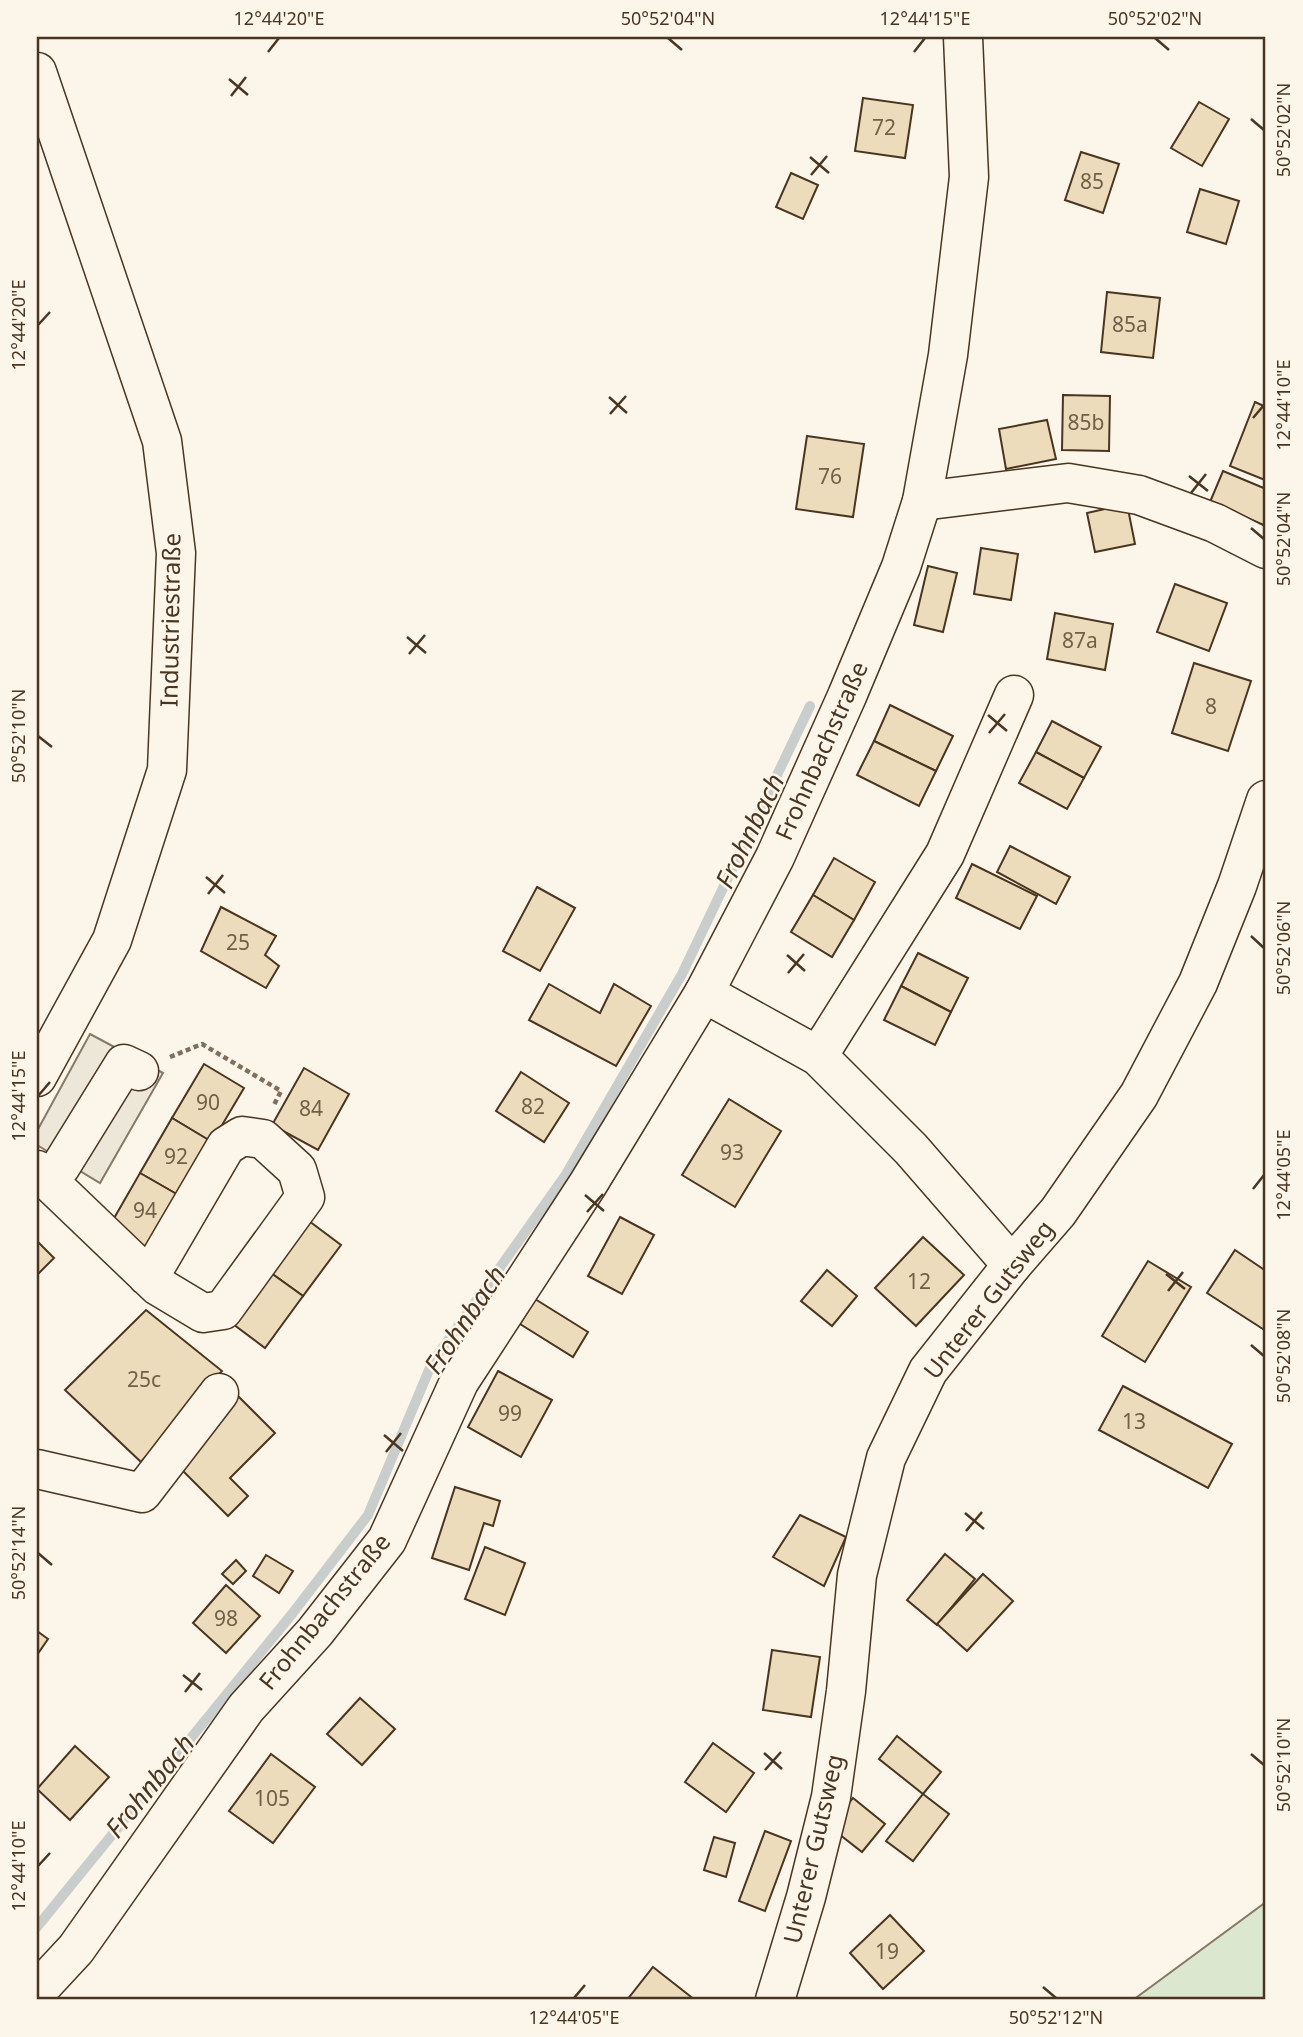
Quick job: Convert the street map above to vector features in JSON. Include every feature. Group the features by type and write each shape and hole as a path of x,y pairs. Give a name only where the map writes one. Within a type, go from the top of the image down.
{"street":[{"name":"Frohnbachstraße","path":"37,1991 76,1949 246,1709 315,1632 387,1540 459,1382 588,1184 704,993 775,857 842,709 901,567 922,500 948,355 970,177 963,37"},
{"name":"Industriestraße","path":"37,72 162,440 176,553 167,770 112,940 37,1077"},
{"path":"922,500 1068,483 1139,495 1215,523 1266,548"},
{"path":"818,1056 945,854 1014,695"},
{"name":"Unterer Gutsweg","path":"775,2000 806,1897 831,1797 846,1691 857,1574 886,1458 928,1371 1058,1212 1139,1094 1198,983 1237,886 1266,800"},
{"path":"704,993 818,1056 911,1149 1012,1265"},
{"path":"38,1171 47,1175 61,1166 124,1064 139,1071"},
{"path":"38,1171 147,1276 158,1286 202,1313 223,1310 305,1197 297,1170 263,1139 242,1136 226,1146 157,1264 147,1276"},
{"path":"37,1469 142,1493 219,1393"}],"path":[{"path":"139,1071 202,1044 281,1091 255,1138"}],"green space":[{"path":"1266,1902 1266,2000 1133,2000"}],"shaded area":[{"path":"90,1034 163,1073 100,1183 37,1145 37,1131"}],"building":[{"path":"863,98 913,105 905,158 855,151"},
{"path":"1199,102 1229,119 1202,166 1171,148"},
{"path":"1081,152 1119,164 1103,213 1065,200"},
{"path":"791,173 818,185 803,219 776,207"},
{"path":"1200,189 1239,201 1226,244 1187,232"},
{"path":"1107,292 1160,298 1153,358 1101,352"},
{"path":"1063,395 1110,396 1109,451 1062,450"},
{"path":"1255,402 1266,407 1265,480 1230,466"},
{"path":"1047,420 1056,459 1006,469 999,429"},
{"path":"807,436 864,444 853,517 796,509"},
{"path":"1223,471 1266,489 1266,526 1210,502"},
{"path":"1127,504 1135,544 1095,552 1087,513"},
{"path":"981,548 1018,554 1011,600 974,594"},
{"path":"928,566 957,573 943,632 914,625"},
{"path":"1175,584 1227,603 1209,651 1157,632"},
{"path":"1055,613 1113,624 1105,670 1047,659"},
{"path":"1194,663 1251,681 1228,751 1172,733"},
{"path":"890,705 953,736 936,771 874,741"},
{"path":"1052,721 1101,747 1084,778 1036,752"},
{"path":"874,741 936,771 919,806 857,775"},
{"path":"1036,752 1084,778 1067,809 1019,783"},
{"path":"1010,846 1070,877 1056,904 997,872"},
{"path":"834,858 875,882 854,920 813,895"},
{"path":"972,864 1037,896 1020,929 956,898"},
{"path":"537,887 575,908 540,971 503,951"},
{"path":"813,895 854,920 832,957 791,932"},
{"path":"221,907 276,936 265,955 279,966 266,988 201,951"},
{"path":"918,953 968,978 951,1012 901,986"},
{"path":"549,984 600,1013 614,984 651,1006 616,1066 529,1020"},
{"path":"901,986 951,1012 935,1045 884,1020"},
{"path":"204,1064 244,1088 212,1142 172,1118"},
{"path":"304,1068 349,1094 318,1150 272,1125"},
{"path":"521,1072 569,1103 544,1142 496,1111"},
{"path":"729,1099 781,1131 735,1207 682,1175"},
{"path":"172,1118 212,1142 180,1196 140,1173"},
{"path":"140,1173 180,1196 148,1250 109,1227"},
{"path":"620,1217 654,1235 622,1294 588,1276"},
{"path":"309,1221 341,1245 303,1296 271,1273"},
{"path":"923,1237 964,1275 916,1326 875,1288"},
{"path":"37,1241 54,1258 37,1275"},
{"path":"1235,1250 1266,1271 1266,1331 1207,1293"},
{"path":"1148,1261 1191,1287 1145,1362 1102,1336"},
{"path":"827,1270 857,1296 832,1326 801,1301"},
{"path":"271,1273 303,1296 265,1348 233,1324"},
{"path":"535,1299 588,1332 573,1357 520,1324"},
{"path":"146,1310 222,1371 141,1462 65,1390"},
{"path":"498,1371 552,1400 521,1457 468,1427"},
{"path":"1123,1386 1232,1444 1208,1488 1099,1430"},
{"path":"236,1394 275,1433 230,1478 248,1496 228,1516 176,1464"},
{"path":"455,1487 500,1501 493,1526 484,1523 469,1570 432,1558"},
{"path":"800,1515 846,1537 824,1586 773,1557"},
{"path":"485,1547 525,1563 505,1615 465,1599"},
{"path":"945,1554 975,1579 937,1625 907,1600"},
{"path":"266,1555 293,1571 279,1593 253,1576"},
{"path":"236,1560 246,1571 233,1584 222,1574"},
{"path":"983,1574 1013,1601 967,1651 937,1624"},
{"path":"226,1585 260,1616 226,1653 193,1623"},
{"path":"37,1631 48,1639 37,1655"},
{"path":"772,1650 820,1657 811,1717 763,1710"},
{"path":"360,1698 395,1729 362,1765 327,1734"},
{"path":"897,1736 941,1772 923,1794 879,1759"},
{"path":"713,1743 754,1773 726,1812 685,1782"},
{"path":"75,1746 109,1777 70,1820 37,1789"},
{"path":"271,1754 315,1787 273,1843 229,1811"},
{"path":"923,1794 949,1814 913,1861 886,1841"},
{"path":"853,1798 885,1824 862,1852 830,1827"},
{"path":"765,1831 791,1841 765,1911 739,1901"},
{"path":"714,1837 735,1843 726,1877 704,1870"},
{"path":"890,1915 924,1951 883,1989 850,1953"},
{"path":"653,1967 695,2000 627,2000"}],"waterway":[{"name":"Frohnbach","path":"37,1927 292,1614 368,1515 432,1363 565,1176 682,974 810,706"}]}
